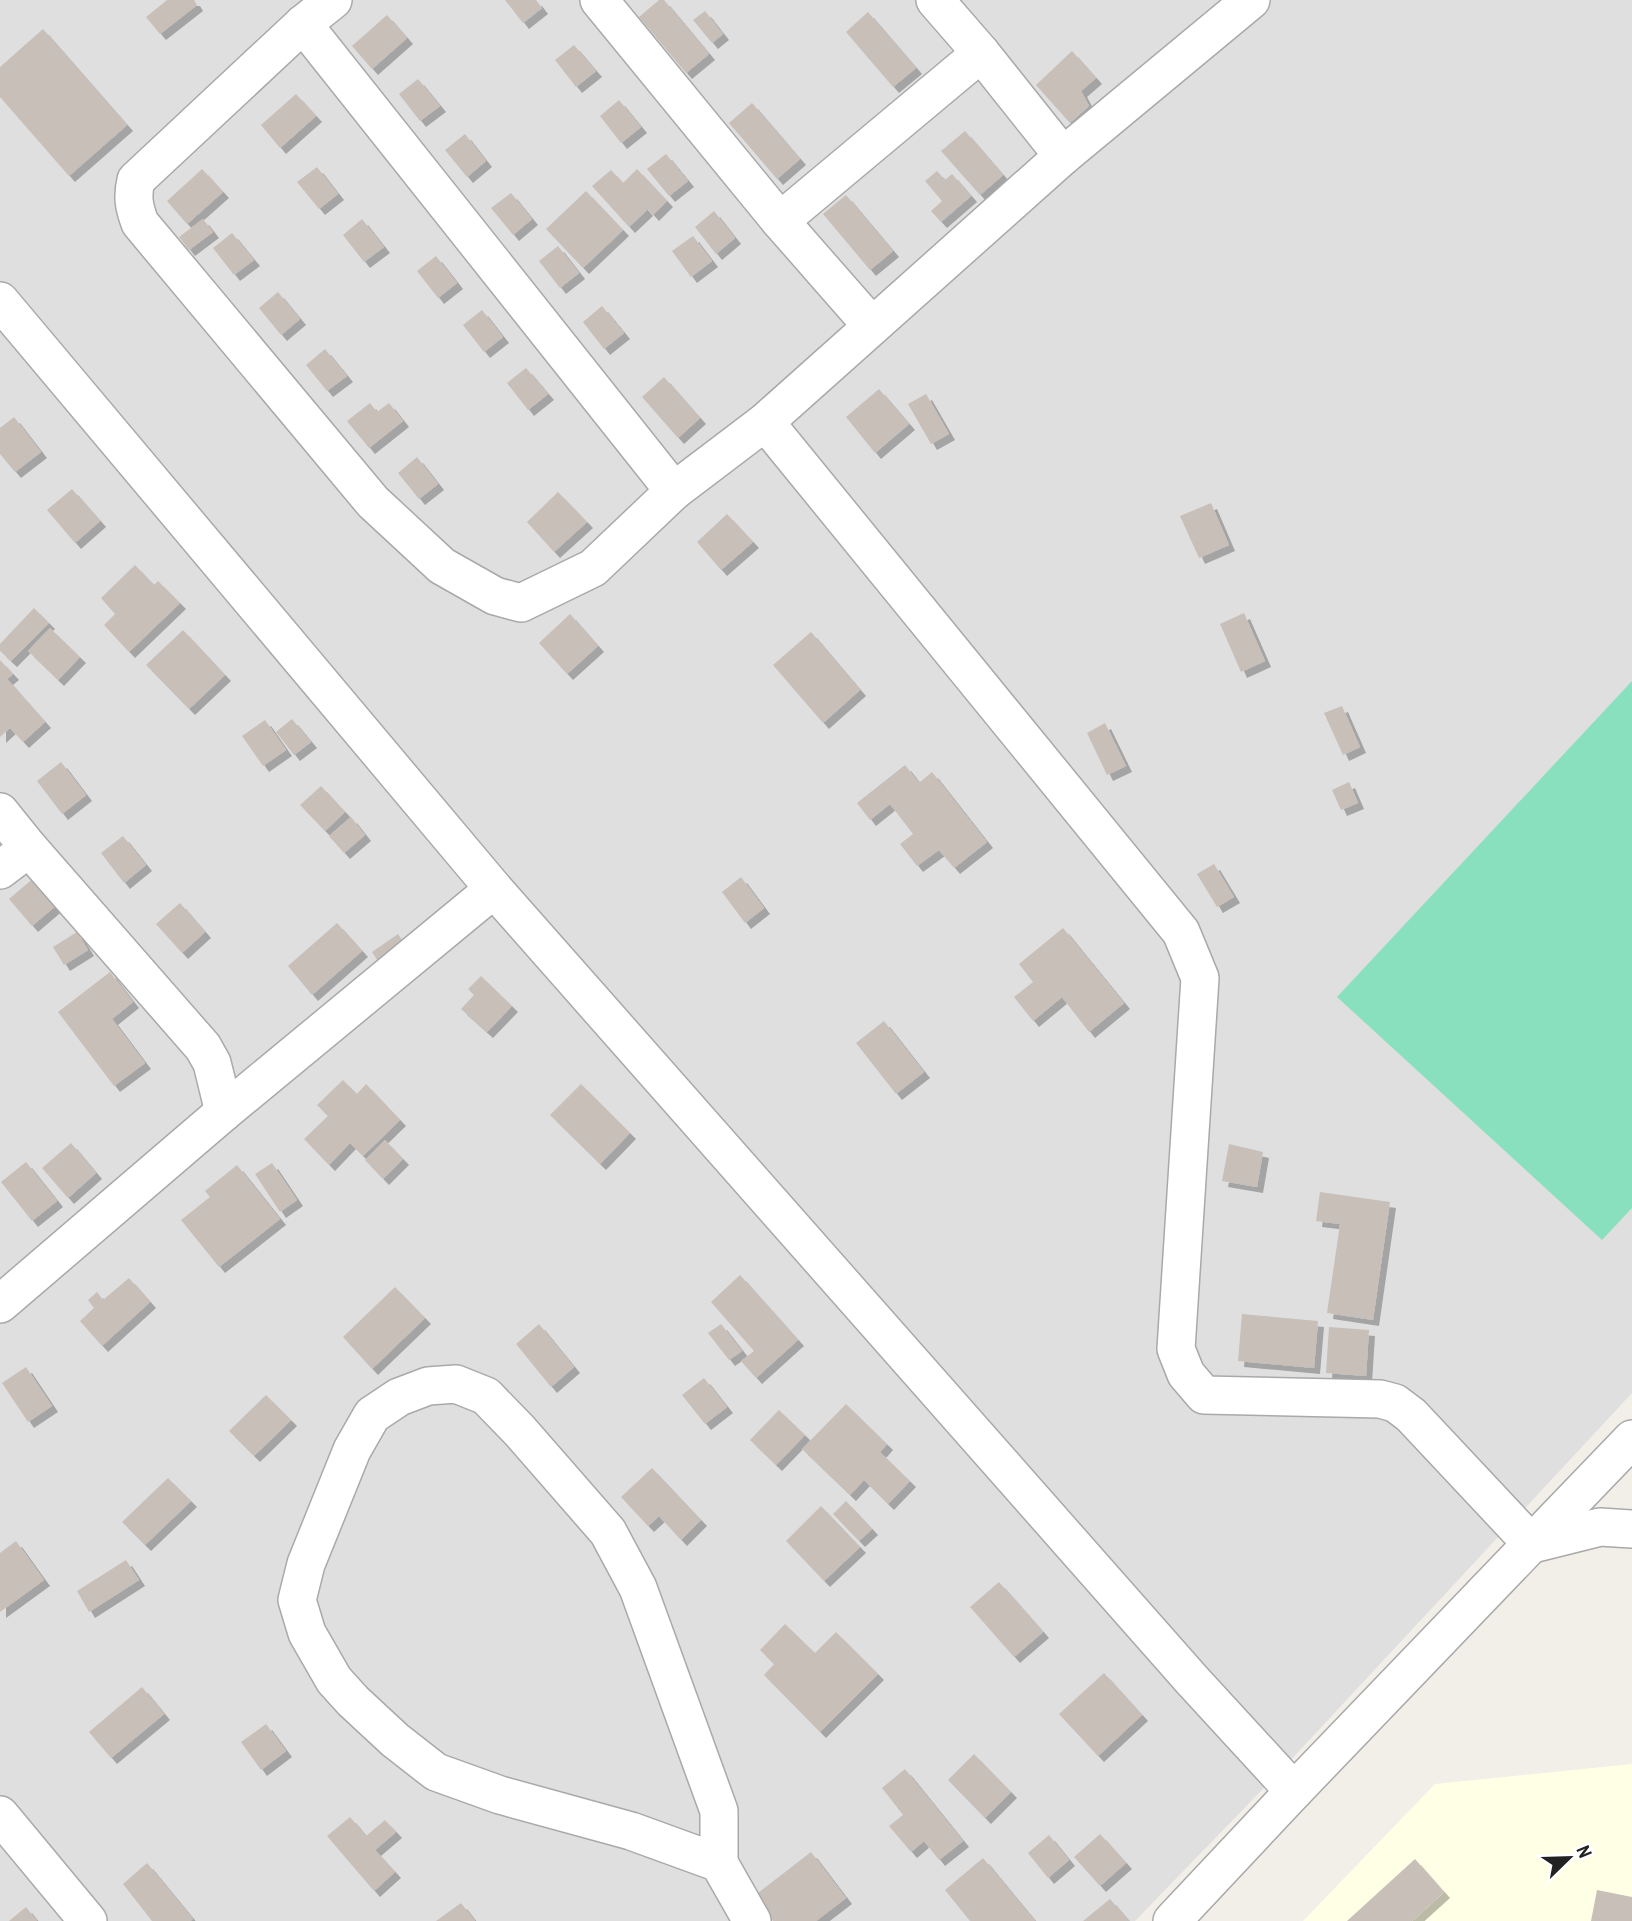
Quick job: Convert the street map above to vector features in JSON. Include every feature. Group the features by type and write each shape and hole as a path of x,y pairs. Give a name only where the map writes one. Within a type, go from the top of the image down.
{"street":[{"path":"333,0 303,24 136,180 132,196 140,223 373,502 442,566 495,596 521,603 593,568 674,491 765,422 1232,6"},
{"path":"599,0 780,221 872,326"},
{"path":"936,0 1063,156"},
{"path":"303,24 674,491"},
{"path":"780,221 981,53"},
{"path":"0,301 494,889 1192,1680 1294,1791"},
{"path":"765,422 1181,932 1199,978 1176,1349 1186,1374 1204,1395 1380,1399 1395,1404 1411,1415 1532,1544"},
{"path":"0,812 202,1048 212,1063 224,1112"},
{"path":"0,870 29,848"},
{"path":"0,1304 224,1112 494,889"},
{"path":"719,1863 631,1830 500,1795 436,1772 387,1732 334,1680 307,1633 297,1600 306,1564 352,1450 372,1415 400,1396 428,1386 456,1384 486,1396 536,1448 608,1532 638,1588 719,1811 719,1863 752,1921"},
{"path":"1172,1921 1632,1439"},
{"path":"1532,1544 1600,1527 1632,1529"},
{"path":"0,1815 88,1921"}],"shaded area":[{"path":"0,0 1632,0 1632,1393 1287,1764 1135,1921 0,1921"},
{"path":"1632,1764 1632,1921 1303,1921 1435,1784"}],"green space":[{"path":"1632,681 1632,1208 1602,1240 1337,997"}],"building":[{"path":"167,0 194,0 197,5 160,34 146,17"},
{"path":"505,0 536,0 542,8 523,23"},
{"path":"659,0 664,0 709,54 686,73 639,17"},
{"path":"705,11 723,34 712,43 693,20"},
{"path":"868,12 916,68 893,87 846,32"},
{"path":"387,15 407,38 372,69 352,46"},
{"path":"43,29 127,125 69,176 0,97 0,67"},
{"path":"574,45 596,71 576,87 555,60"},
{"path":"1072,51 1096,78 1081,91 1089,106 1070,123 1036,85"},
{"path":"418,79 440,106 420,121 399,94"},
{"path":"296,94 316,116 280,148 261,125"},
{"path":"619,100 641,127 621,143 600,116"},
{"path":"752,103 800,159 777,179 729,123"},
{"path":"965,131 1003,175 980,195 941,151"},
{"path":"465,134 486,161 467,177 445,150"},
{"path":"666,154 688,181 669,196 647,169"},
{"path":"317,167 338,194 319,209 297,182"},
{"path":"202,169 223,192 187,224 167,201"},
{"path":"637,169 667,201 653,215 635,195 647,210 629,227 592,186 611,170 623,183"},
{"path":"937,171 945,180 952,174 971,196 941,222 931,211 942,201 925,181"},
{"path":"586,191 623,230 583,268 546,229"},
{"path":"511,193 532,219 513,235 491,208"},
{"path":"846,195 893,251 870,270 823,214"},
{"path":"714,211 735,238 716,254 695,227"},
{"path":"203,219 213,232 189,250 179,237"},
{"path":"362,219 384,247 364,262 343,235"},
{"path":"232,233 254,260 234,275 213,248"},
{"path":"693,236 712,261 691,277 672,251"},
{"path":"558,246 579,273 560,288 539,261"},
{"path":"436,256 457,283 438,298 417,271"},
{"path":"278,292 300,319 281,335 259,308"},
{"path":"602,306 624,333 604,349 583,322"},
{"path":"482,310 503,337 484,352 463,325"},
{"path":"325,349 347,376 327,391 306,365"},
{"path":"526,368 548,394 528,410 507,383"},
{"path":"664,377 700,418 678,438 642,397"},
{"path":"879,389 909,424 875,453 846,417"},
{"path":"926,394 949,434 931,444 908,404"},
{"path":"370,403 377,412 389,403 403,421 369,448 347,421"},
{"path":"14,417 41,452 15,472 0,454 0,428"},
{"path":"417,457 438,484 419,499 398,473"},
{"path":"72,489 100,521 75,543 47,510"},
{"path":"558,492 587,522 554,552 527,522"},
{"path":"1211,503 1229,545 1199,558 1180,516"},
{"path":"727,514 753,542 721,570 697,542"},
{"path":"135,565 154,585 158,581 180,603 129,652 104,625 115,614 101,598"},
{"path":"34,608 49,623 11,661 0,651 0,644"},
{"path":"1244,613 1265,661 1241,672 1220,624"},
{"path":"570,614 598,646 567,674 539,643"},
{"path":"50,628 80,657 58,680 28,651"},
{"path":"183,630 225,675 189,709 146,665"},
{"path":"811,632 860,690 823,723 773,665"},
{"path":"0,660 13,674 7,679 45,722 23,742 10,728 0,737"},
{"path":"1342,706 1360,747 1343,755 1324,713"},
{"path":"292,719 311,742 294,755 276,732"},
{"path":"265,720 286,750 263,766 242,736"},
{"path":"1105,723 1126,766 1107,775 1087,733"},
{"path":"61,762 86,795 62,814 37,781"},
{"path":"905,765 919,783 932,772 987,842 954,868 939,850 917,866 900,844 913,834 890,804 870,820 857,803"},
{"path":"1349,782 1358,803 1341,810 1332,790"},
{"path":"321,786 345,812 325,831 300,805"},
{"path":"351,817 365,835 344,853 329,836"},
{"path":"123,836 146,865 124,883 101,853"},
{"path":"1214,864 1234,897 1217,907 1197,874"},
{"path":"36,876 59,903 32,926 9,899"},
{"path":"741,877 764,908 745,923 722,892"},
{"path":"180,903 205,932 182,953 156,924"},
{"path":"337,923 362,951 312,995 288,966"},
{"path":"1063,928 1124,1003 1089,1032 1062,997 1033,1021 1014,997 1033,982 1019,964"},
{"path":"77,932 88,950 64,965 53,947"},
{"path":"398,934 411,953 385,972 372,952"},
{"path":"110,972 133,1002 112,1019 145,1063 114,1086 58,1012"},
{"path":"481,976 512,1006 487,1032 461,1009 474,995 468,989"},
{"path":"884,1021 924,1072 896,1094 856,1043"},
{"path":"343,1080 357,1094 366,1084 400,1120 363,1156 350,1143 329,1165 304,1139 328,1116 317,1105"},
{"path":"581,1084 630,1133 600,1164 550,1115"},
{"path":"385,1140 403,1159 383,1179 365,1160"},
{"path":"71,1143 96,1173 68,1198 42,1168"},
{"path":"1229,1144 1263,1152 1257,1187 1222,1181"},
{"path":"26,1162 57,1201 32,1221 1,1182"},
{"path":"272,1163 297,1200 280,1212 255,1174"},
{"path":"237,1165 280,1219 219,1267 181,1220 210,1197 205,1191"},
{"path":"1320,1192 1390,1202 1373,1320 1327,1313 1340,1224 1316,1221"},
{"path":"740,1275 798,1340 756,1378 741,1361 754,1351 711,1302"},
{"path":"129,1278 150,1302 102,1346 80,1321 94,1308 88,1300 97,1292 103,1300"},
{"path":"395,1287 425,1318 372,1369 343,1337"},
{"path":"1242,1314 1318,1321 1314,1368 1238,1361"},
{"path":"539,1324 574,1367 551,1387 516,1344"},
{"path":"721,1324 742,1351 729,1360 708,1333"},
{"path":"1329,1327 1369,1330 1366,1376 1326,1373"},
{"path":"26,1367 52,1406 28,1422 2,1383"},
{"path":"704,1378 727,1407 705,1424 682,1395"},
{"path":"266,1395 291,1420 254,1456 229,1431"},
{"path":"846,1404 887,1444 880,1452 910,1481 888,1504 864,1480 850,1495 802,1449"},
{"path":"779,1410 805,1435 776,1465 750,1440"},
{"path":"652,1468 701,1520 681,1540 659,1516 648,1526 621,1497"},
{"path":"168,1478 191,1501 145,1545 122,1522"},
{"path":"846,1501 872,1529 859,1541 833,1514"},
{"path":"821,1506 860,1547 824,1581 786,1541"},
{"path":"16,1541 44,1580 0,1612 0,1553"},
{"path":"126,1560 139,1580 89,1612 77,1591"},
{"path":"999,1582 1043,1632 1014,1657 970,1607"},
{"path":"785,1624 815,1653 836,1632 878,1674 820,1732 764,1675 774,1664 760,1650"},
{"path":"1104,1673 1142,1715 1098,1756 1059,1714"},
{"path":"142,1687 164,1714 111,1758 89,1732"},
{"path":"266,1724 286,1751 261,1770 241,1742"},
{"path":"974,1754 1011,1792 985,1818 948,1780"},
{"path":"905,1769 963,1841 939,1860 924,1841 911,1852 889,1826 903,1815 882,1788"},
{"path":"350,1817 366,1836 385,1820 396,1832 375,1850 395,1872 374,1891 327,1836"},
{"path":"1100,1834 1126,1863 1100,1886 1074,1857"},
{"path":"1049,1835 1069,1860 1048,1878 1028,1853"},
{"path":"811,1852 846,1898 816,1921 773,1921 754,1896"},
{"path":"983,1858 1035,1921 970,1921 945,1890"},
{"path":"1415,1859 1444,1892 1412,1921 1347,1921"},
{"path":"147,1863 193,1919 152,1921 123,1884"},
{"path":"1597,1890 1632,1897 1632,1921 1591,1921"},
{"path":"1110,1899 1129,1921 1083,1921"},
{"path":"461,1903 475,1921 436,1921"},
{"path":"26,1907 37,1921 9,1921"}]}
